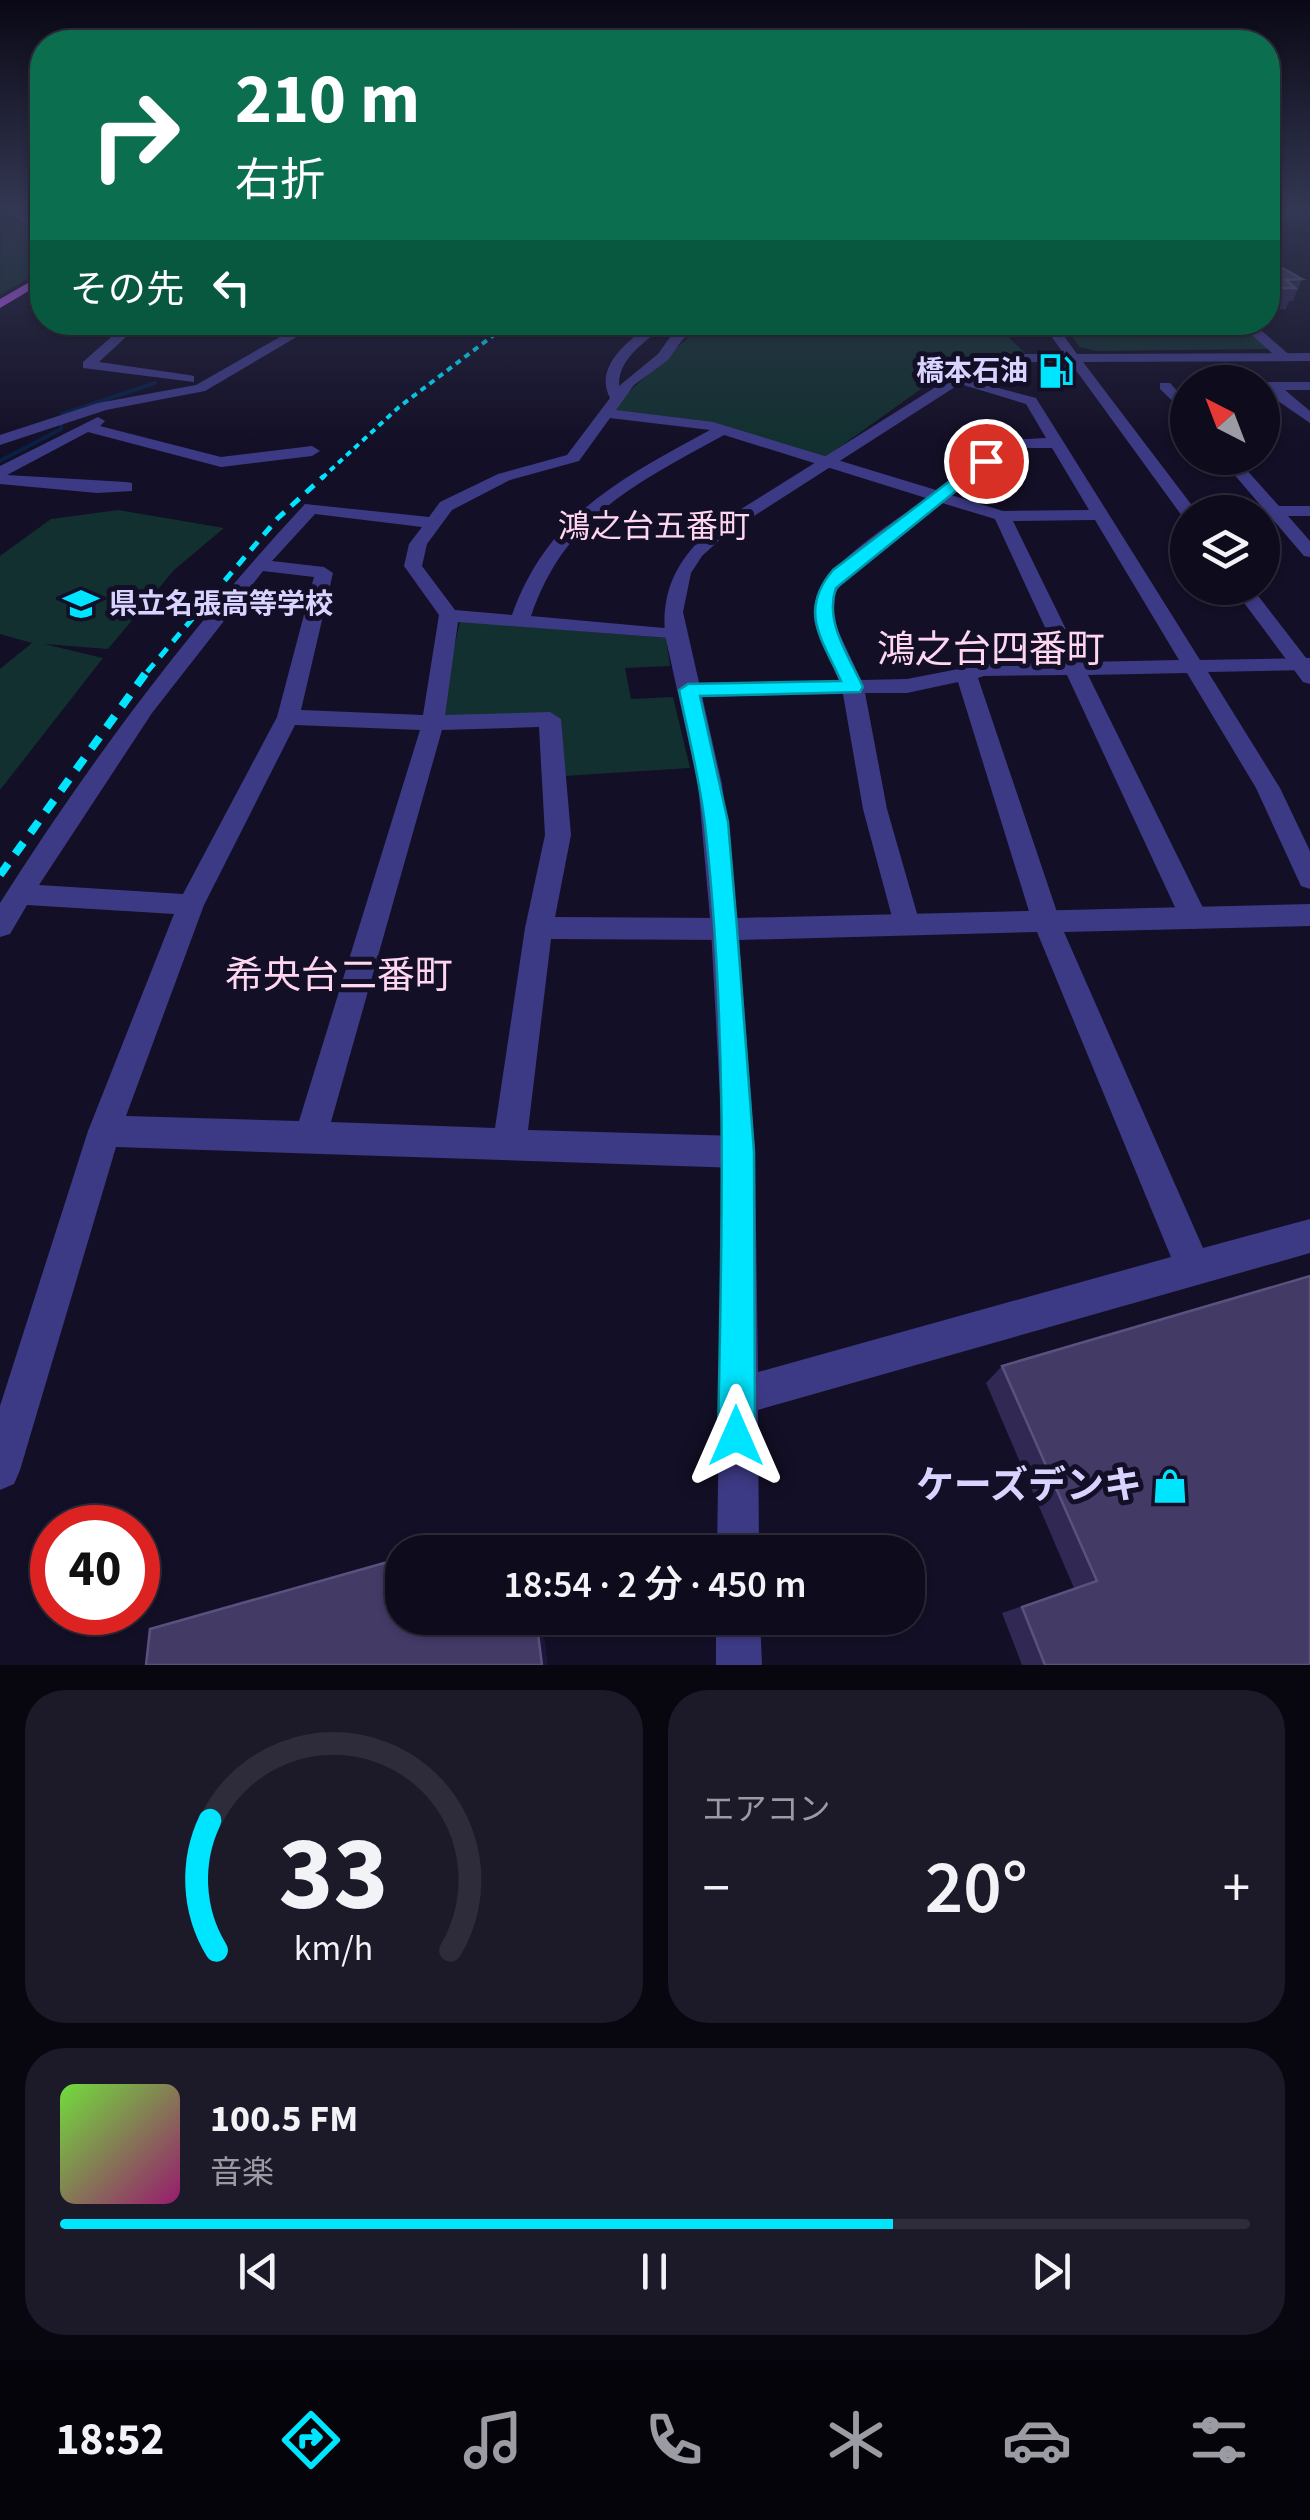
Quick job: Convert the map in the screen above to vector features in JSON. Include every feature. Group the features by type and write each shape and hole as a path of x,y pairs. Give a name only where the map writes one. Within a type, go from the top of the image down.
{"main road":[{"path":"0,304 26,288"}],"street":[{"path":"121,335 88,365 190,379"},
{"path":"0,472 277,335"},
{"path":"0,440 62,419 216,382 294,335"},
{"path":"612,406 610,376 645,335"},
{"path":"311,1135 433,723 450,615 413,566 418,544 432,522 457,498 490,483 573,458 629,382 663,357 680,335"},
{"path":"1056,335 1175,495"},
{"path":"1259,335 1286,358"},
{"path":"738,1535 739,1152 725,928 716,822 675,635 676,587 695,553 730,523 955,378 1000,361 1310,357"},
{"path":"955,378 1031,400 1268,788 1310,879"},
{"path":"1280,386 1310,386"},
{"path":"1280,395 1310,419"},
{"path":"612,406 722,430 1002,516 1101,515"},
{"path":"86,427 221,462 312,452"},
{"path":"520,621 536,573 566,530 620,488 722,430"},
{"path":"906,924 875,809 853,687 824,622 822,603 839,574 1008,443 1057,443"},
{"path":"1243,475 1260,495"},
{"path":"0,479 126,487"},
{"path":"0,926 107,760 258,565 311,508 432,522"},
{"path":"1280,512 1310,511"},
{"path":"1002,516 1194,918"},
{"path":"1280,518 1310,552"},
{"path":"0,1470 104,1132 191,905 288,717 324,573 258,565"},
{"path":"1257,605 1307,668"},
{"path":"450,615 675,635"},
{"path":"688,690 906,686 966,673 1074,669 1307,668"},
{"path":"966,673 1046,921 1194,1269"},
{"path":"288,717 433,723 550,719 550,772 558,835 539,928 508,1147"},
{"path":"19,894 191,905"},
{"path":"539,928 725,928 1310,914"},
{"path":"104,1132 311,1135 508,1147 739,1152"},
{"path":"736,1397 1310,1236"},
{"path":"738,1635 738,1665"}],"green space":[{"path":"691,335 1006,335 1025,353 962,366 925,386 826,457 708,423 608,411"},
{"path":"1070,335 1253,335 1269,349 1097,351 1080,347"},
{"name":"県立名張高等学校","path":"118,510 224,528 174,570 108,649 44,644 103,658 0,790 0,669 32,643 0,634 0,556 51,519"},
{"path":"460,621 666,638 670,666 625,668 631,699 673,697 690,768 564,776 555,717 439,718"}],"building":[{"name":"ケーズデンキ","path":"1310,1276 1310,1665 1045,1665 1022,1607 1097,1581 1002,1366"},
{"path":"385,1563 385,1635 538,1635 542,1665 146,1665 149,1635 160,1635 160,1626"}],"waterway":[{"path":"0,461 61,429 62,414 155,383"}],"railway":[{"path":"322,478 399,407 494,335"},
{"path":"147,672 278,518 324,476"},
{"path":"0,875 148,670"}],"place":[{"name":"橋本石油","path":"1056,371"},
{"name":"県立名張高等学校","path":"81,604"},
{"name":"ケーズデンキ","path":"1170,1486"}],"district":[{"name":"鴻之台五番町","path":"654,527"},
{"name":"鴻之台四番町","path":"991,650"},
{"name":"希央台二番町","path":"339,976"}],"route":[{"path":"736,1436 739,1152 725,928 716,822 688,690 853,687 824,622 822,603 828,587 839,574 986,461"}]}
